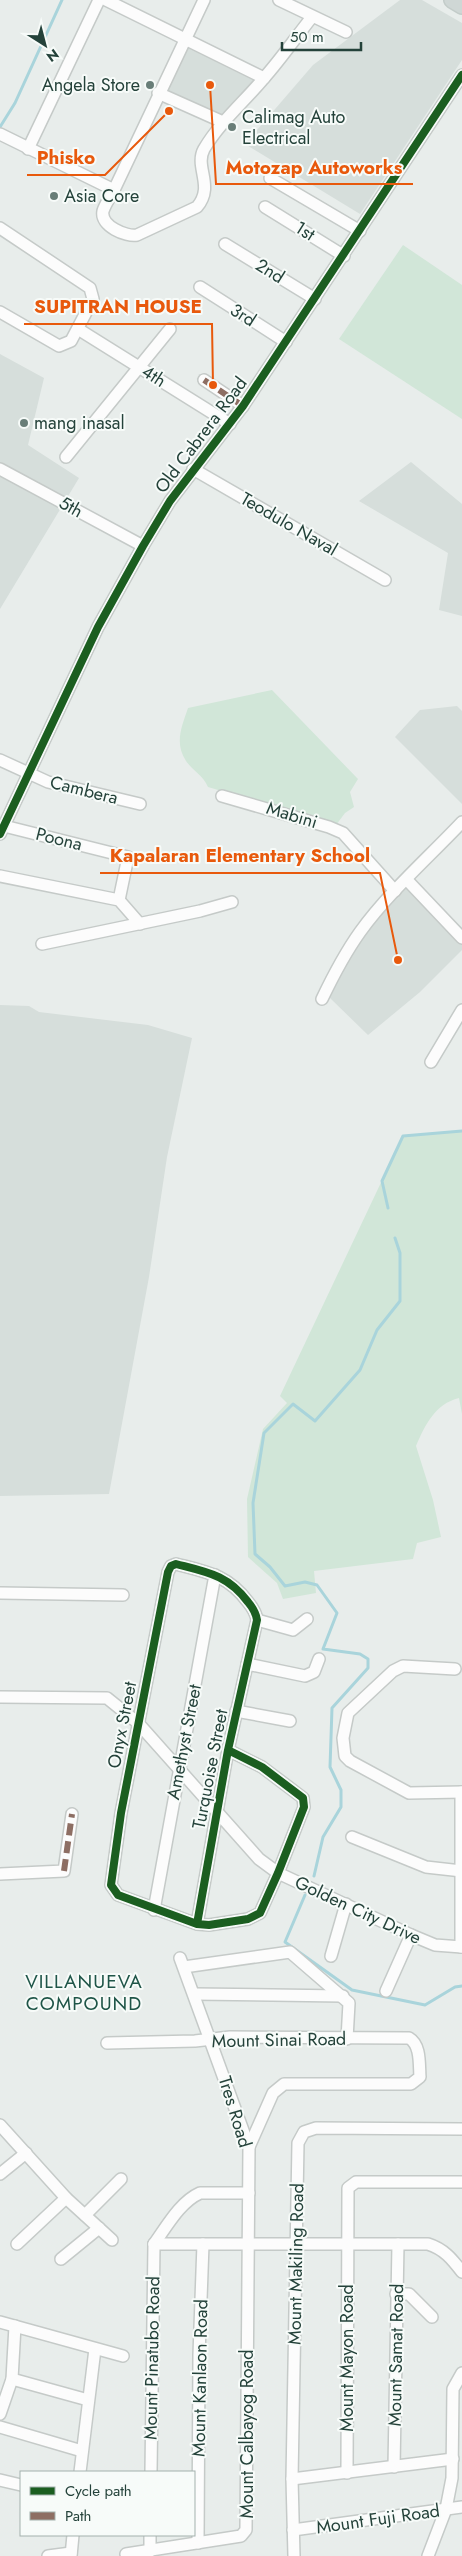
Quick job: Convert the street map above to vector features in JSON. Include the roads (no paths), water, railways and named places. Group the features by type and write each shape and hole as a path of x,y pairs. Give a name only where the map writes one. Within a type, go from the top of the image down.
{"main road":[{"path":"452,0 462,6"}],"street":[{"path":"28,149 99,0"},
{"path":"106,0 264,78"},
{"path":"204,0 103,211 103,218 128,237 138,236 197,207 204,199 206,189 203,151 223,122 264,78 312,17"},
{"path":"278,0 346,32"},
{"name":"Old Cabrera Road","path":"2,830 98,627 143,546 193,469 243,406 462,75"},
{"path":"158,93 223,122"},
{"path":"0,134 114,190"},
{"path":"270,178 360,231"},
{"name":"1st","path":"265,207 344,256"},
{"path":"0,228 90,288 92,299 71,340 59,346 0,312"},
{"name":"2nd","path":"225,244 314,299"},
{"name":"3rd","path":"200,287 286,342"},
{"name":"4th","path":"78,329 230,424"},
{"path":"66,457 170,329"},
{"path":"204,380 243,406"},
{"name":"5th","path":"0,469 143,546"},
{"name":"Teodulo Naval","path":"193,469 385,580"},
{"name":"Cambera","path":"0,760 48,782 140,804"},
{"name":"Mabini","path":"222,796 294,816 343,833 394,891"},
{"path":"322,999 338,966 360,932 394,891 462,822"},
{"name":"Poona","path":"2,830 128,857 120,900"},
{"path":"0,876 120,900 140,924"},
{"path":"406,880 462,938"},
{"path":"42,944 140,924 232,902"},
{"path":"431,1062 462,1010"},
{"name":"Onyx Street","path":"154,1910 118,1895 110,1885 120,1814 168,1572 171,1566 176,1564 215,1575"},
{"path":"215,1575 231,1582 254,1610 257,1620 293,1630 307,1619"},
{"name":"Amethyst Street","path":"154,1910 178,1769 215,1575"},
{"path":"0,1593 123,1595"},
{"name":"Turquoise Street","path":"197,1924 228,1750 257,1620"},
{"path":"247,1664 305,1676 314,1672 319,1659"},
{"path":"456,1669 403,1666 393,1671 348,1713 343,1748 350,1761 409,1792 461,1792 462,1947"},
{"name":"Golden City Drive","path":"0,1696 107,1698 138,1723 259,1859 278,1873 434,1945 462,1947"},
{"path":"236,1711 290,1721"},
{"path":"154,1910 197,1924 209,1925 255,1916 260,1913 304,1807 303,1798 262,1767 228,1750"},
{"path":"0,1874 64,1871 72,1814"},
{"path":"352,1838 426,1867 461,1871"},
{"path":"331,1956 346,1904"},
{"path":"386,1991 411,1935"},
{"name":"Tres Road","path":"248,2244 249,2146 212,2040 182,1962 290,1952 343,1996"},
{"path":"194,1994 343,1996 350,2006 347,2039"},
{"name":"Mount Sinai Road","path":"107,2043 212,2040 230,2037 409,2038 417,2047 420,2077 411,2084 284,2084 273,2093 249,2146"},
{"path":"0,2125 66,2198 112,2240"},
{"name":"Mount Makiling Road","path":"294,2556 292,2479 298,2143 304,2132 316,2128 462,2129"},
{"path":"0,2174 26,2153"},
{"path":"85,2215 121,2179"},
{"name":"Mount Mayon Road","path":"346,2473 348,2188 356,2182 462,2182"},
{"path":"154,2244 186,2202 194,2196 200,2193 249,2193"},
{"path":"17,2244 66,2198"},
{"path":"62,2259 98,2228"},
{"path":"154,2244 428,2244 439,2248 450,2256 462,2272"},
{"name":"Mount Pinatubo Road","path":"151,2471 154,2244"},
{"name":"Mount Kanlaon Road","path":"198,2543 199,2355 203,2244"},
{"name":"Mount Calbayog Road","path":"126,2554 241,2536 246,2530 248,2244"},
{"name":"Mount Samat Road","path":"394,2467 398,2244"},
{"path":"396,2294 409,2294 432,2317"},
{"path":"0,2322 123,2356"},
{"path":"0,2414 12,2379 15,2326"},
{"path":"80,2471 96,2349"},
{"path":"428,2556 446,2509 452,2478 453,2389 462,2373"},
{"path":"12,2379 88,2400"},
{"path":"0,2427 82,2451"},
{"path":"292,2479 453,2459"},
{"path":"0,2480 20,2485"},
{"name":"Mount Fuji Road","path":"293,2530 462,2507"},
{"path":"48,2556 71,2555 73,2536"},
{"path":"150,2536 150,2551"}],"waterway":[{"path":"0,127 15,103 62,0"},
{"path":"388,1208 382,1181 403,1136 462,1131"},
{"path":"314,1876 323,1837 341,1807 341,1790 330,1767 332,1708 368,1668 368,1659 360,1654 323,1649 337,1613 317,1585 305,1582 285,1586 270,1567 255,1554 253,1503 264,1433 293,1404 315,1421 360,1370 377,1330 400,1301 400,1253 395,1238"},
{"path":"305,1895 285,1942 352,1990 425,2005 455,1987 462,1986"}],"place":[{"name":"Angela Store","path":"150,85"},
{"name":"Motozap Autoworks","path":"210,85"},
{"name":"Phisko","path":"169,111"},
{"name":"Calimag Auto Electrical","path":"232,127"},
{"name":"Asia Core","path":"54,196"},
{"name":"SUPITRAN HOUSE","path":"213,385"},
{"name":"mang inasal","path":"24,423"},
{"name":"Kapalaran Elementary School","path":"398,960"}],"district":[{"name":"VILLANUEVA COMPOUND","path":"84,1992"}]}
